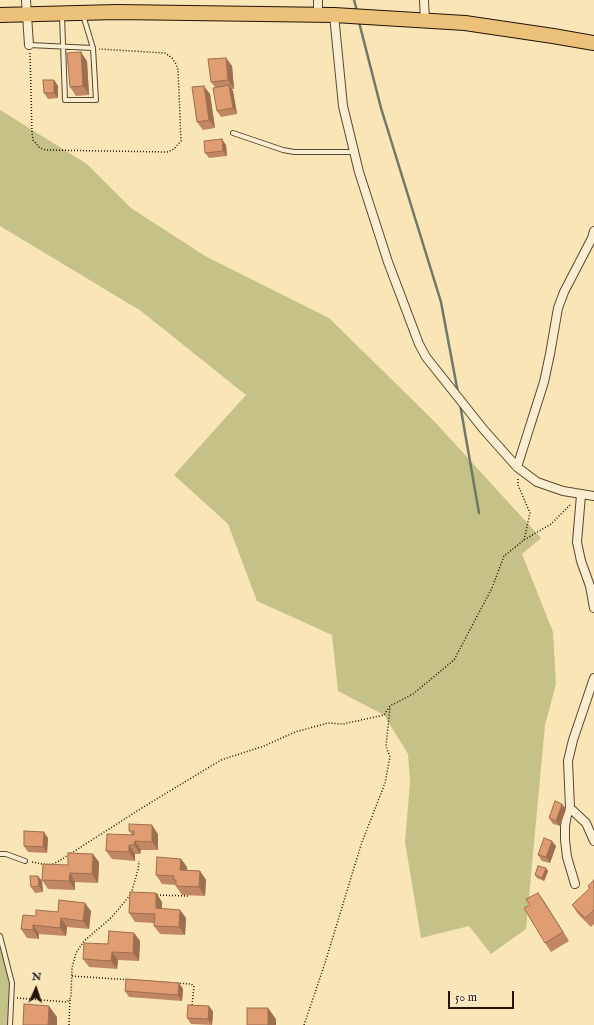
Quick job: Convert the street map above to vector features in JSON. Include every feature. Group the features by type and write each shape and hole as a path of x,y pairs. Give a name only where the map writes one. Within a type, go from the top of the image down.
{"highway":[{"path":"0,15 117,12 318,16 334,15 425,22 465,23 594,43"}],"street":[{"path":"26,0 29,45"},
{"path":"318,0 318,16"},
{"path":"424,0 425,22"},
{"path":"334,15 343,106 359,172 388,262 419,344 426,357 484,430 517,467 537,482 563,492 594,496"},
{"path":"517,467 544,382 558,308 564,292 592,238 594,231"},
{"path":"581,495 577,542 581,561 590,586 594,608"},
{"path":"575,884 567,857 565,840 565,826 570,808 568,761 594,678"},
{"path":"570,808 586,823 594,841"}],"lane":[{"path":"62,14 65,100 96,100 93,48 83,13"},
{"path":"29,45 62,48 93,48"},
{"path":"233,133 283,150 294,152 354,152"},
{"path":"0,854 6,854 24,861"},
{"path":"0,936 12,983 10,1025"}],"path":[{"path":"29,45 32,133 33,140 40,148 46,150 167,152 174,149 181,141 178,70 172,58 165,53 158,52 93,48"},
{"path":"517,467 518,485 530,513 524,540"},
{"path":"24,861 53,864 59,861 221,760 264,746 295,732 328,724 342,724 384,715 390,706 413,694 454,660 492,588 504,556 524,540 551,524 581,495"},
{"path":"304,1025 325,963 361,845 385,783 390,757 386,746 390,706"},
{"path":"68,1025 72,968 76,953 84,941 112,917 131,894 139,861"},
{"path":"153,895 188,896"},
{"path":"72,976 191,984 194,986 192,1006"},
{"path":"11,997 67,1002 71,997"}],"shaded area":[{"path":"0,110 87,164 131,208 205,256 329,318 434,421 541,538 522,554 553,632 556,684 545,725 526,929 491,954 469,926 421,938 405,842 410,782 408,754 384,715 338,691 332,635 257,601 228,524 174,475 246,395 141,311 0,226"},
{"path":"0,935 11,985 10,1025 0,1025"}],"building":[{"path":"81,52 83,86 70,87 67,53"},
{"path":"226,58 228,80 211,82 208,59"},
{"path":"43,80 54,80 54,93 44,93"},
{"path":"229,85 233,108 217,111 213,88"},
{"path":"204,86 209,120 197,122 192,87"},
{"path":"222,139 223,151 205,153 204,141"},
{"path":"555,801 562,804 556,821 549,818"},
{"path":"129,824 152,825 152,842 135,841 134,845 129,845 129,852 106,851 107,834 134,835 134,831 129,831"},
{"path":"24,831 44,832 43,847 24,846"},
{"path":"544,838 552,841 546,857 538,855"},
{"path":"68,853 93,854 92,874 70,873 69,881 42,880 43,864 68,865"},
{"path":"157,857 181,859 180,870 200,871 199,887 176,886 176,880 173,880 174,876 156,875"},
{"path":"538,866 546,868 542,878 535,875"},
{"path":"30,876 38,876 39,886 31,887"},
{"path":"594,880 594,910 585,918 572,905 590,888 588,886"},
{"path":"130,892 156,893 156,908 180,910 179,927 154,926 155,914 129,913"},
{"path":"538,893 563,932 545,943 524,908 530,905 526,899"},
{"path":"59,900 85,903 83,921 61,918 60,928 33,925 33,930 21,929 23,915 36,916 36,910 58,912"},
{"path":"109,931 134,933 133,953 112,952 111,961 83,959 84,943 108,944"},
{"path":"126,979 179,983 178,995 125,991"},
{"path":"24,1004 49,1006 48,1025 23,1025"},
{"path":"188,1005 209,1006 208,1019 187,1018"},
{"path":"247,1008 268,1008 268,1025 247,1025"}],"waterway":[{"path":"354,0 357,11"},
{"path":"359,22 381,108 441,302 458,393"},
{"path":"460,404 479,513"}]}
